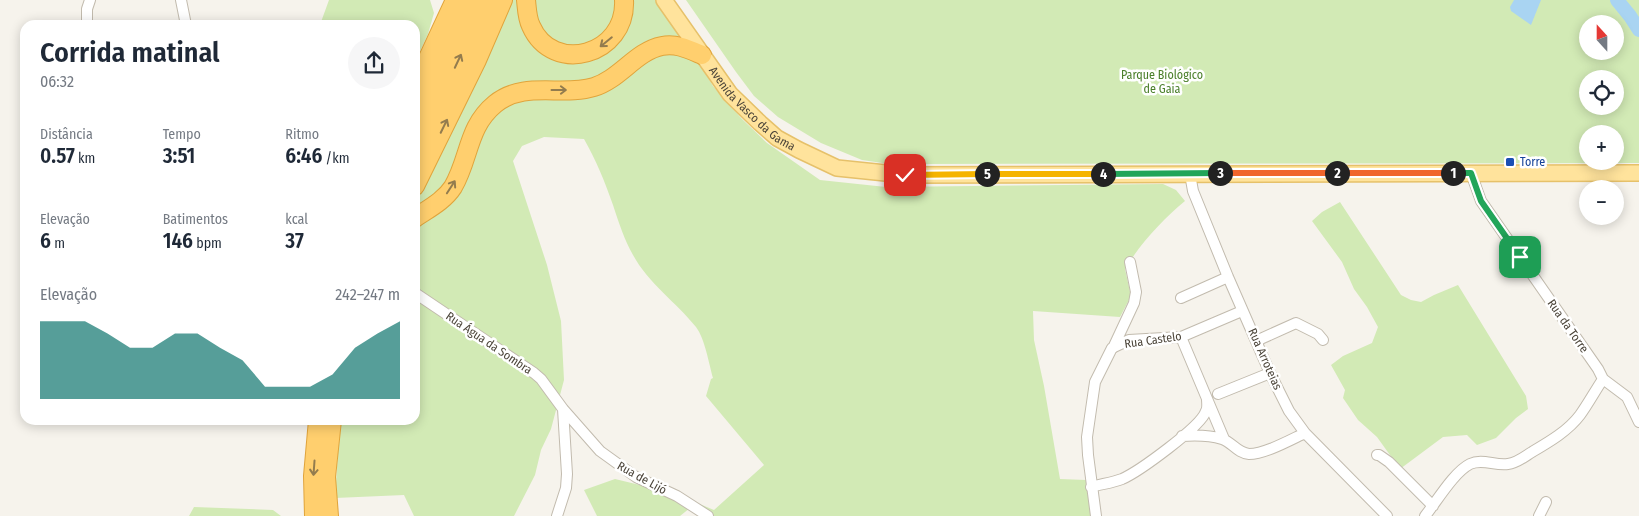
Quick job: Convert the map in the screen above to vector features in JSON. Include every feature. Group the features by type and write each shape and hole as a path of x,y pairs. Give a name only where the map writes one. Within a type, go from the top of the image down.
{"highway":[{"path":"437,40 441,22 440,0"},
{"path":"420,76 455,0"},
{"path":"420,109 472,0"},
{"path":"420,141 487,0"},
{"path":"420,176 477,60 503,0"},
{"path":"526,0 530,25 541,42 548,48 560,53 574,54 587,53 598,48 615,34 621,23 624,0"},
{"path":"420,215 441,200 452,188 462,167 474,129 490,109 507,95 522,91 578,90 594,87 652,48 672,44 702,55"},
{"path":"314,516 313,476 318,425"},
{"path":"329,516 326,477 331,425"},
{"path":"330,438 338,425"}],"main road":[{"name":"Avenida Vasco da Gama","path":"664,0 730,94 778,138 837,168 905,175 1639,173"},
{"name":"Avenida Vasco da Gama","path":"676,0 731,81 751,104 782,130 802,142 873,172"}],"street":[{"path":"87,20 87,9 90,0"},
{"path":"181,0 185,20"},
{"name":"Rua da Torre","path":"1471,173 1481,201 1598,369 1603,379 1627,397 1639,422"},
{"name":"Rua Arroteias","path":"1190,174 1193,191 1228,278 1270,373 1289,410 1305,433 1387,516"},
{"path":"1112,348 1134,303 1136,292 1130,262"},
{"path":"1181,298 1228,278"},
{"name":"Rua Água da Sombra","path":"420,296 534,373 541,379 563,410"},
{"name":"Rua Castelo","path":"1096,516 1087,445 1092,394 1100,370 1112,348 1129,340 1181,337 1242,311"},
{"path":"1256,341 1296,324 1318,334 1323,340"},
{"path":"1181,337 1224,439 1235,449 1242,453 1259,452 1305,433"},
{"path":"1218,394 1270,373"},
{"path":"1425,516 1458,473 1472,463 1480,461 1501,465 1509,464 1518,461 1554,438 1579,416 1603,379"},
{"path":"1091,487 1120,480 1131,474 1182,436 1197,424 1207,410 1207,399"},
{"path":"557,516 566,488 567,474 563,410"},
{"name":"Rua de Lijó","path":"563,410 614,463 636,477 677,496 708,516"},
{"path":"1182,436 1202,435 1224,439"},
{"path":"1377,455 1389,462 1433,506"},
{"path":"1539,516 1546,502"}],"green space":[{"path":"329,0 430,0 434,13 428,34 420,51 420,20 322,20"},
{"path":"507,0 522,0 529,33 592,56 629,0 659,0 686,40 615,68 592,80 498,93 455,176 420,208 420,189"},
{"path":"532,0 618,0 614,25 590,46 570,48 554,42 541,31 533,14"},
{"name":"Parque Biológico de Gaia","path":"686,0 1639,0 1639,163 1624,163 1624,125 1579,125 1579,163 889,164 862,160 821,143 778,117 754,96"},
{"path":"664,49 699,62 713,86 742,119 767,143 820,180 886,187 1163,184 1176,190 1185,201 1152,232 1125,269 1131,296 1120,317 1033,311 1034,340 1060,479 1086,480 1092,516 706,516 695,504 680,516 597,516 584,490 615,479 673,493 714,510 764,465 706,396 711,379 713,378 699,332 647,275 633,255 600,171 584,139 544,137 522,146 513,161 547,265 561,321 564,380 551,429 541,450 535,475 514,516 414,516 404,495 335,498 340,425 420,425 420,219 429,213 494,109 521,100 548,99"},
{"path":"1340,202 1401,295 1421,302 1458,285 1526,396 1528,409 1496,438 1477,445 1467,435 1443,437 1400,469 1377,437 1358,420 1343,398 1345,390 1331,365 1343,356 1372,343 1378,327 1354,289 1342,262 1312,221 1322,212"},
{"path":"194,507 273,510 281,516 189,516"}],"water":[{"path":"1514,0 1541,0 1531,25 1511,11 1510,7"}],"waterway":[{"path":"1617,0 1639,30"}],"place":[{"name":"Torre","path":"1510,162"}],"route":[{"path":"905,175 1471,173 1481,201 1520,257"}]}
